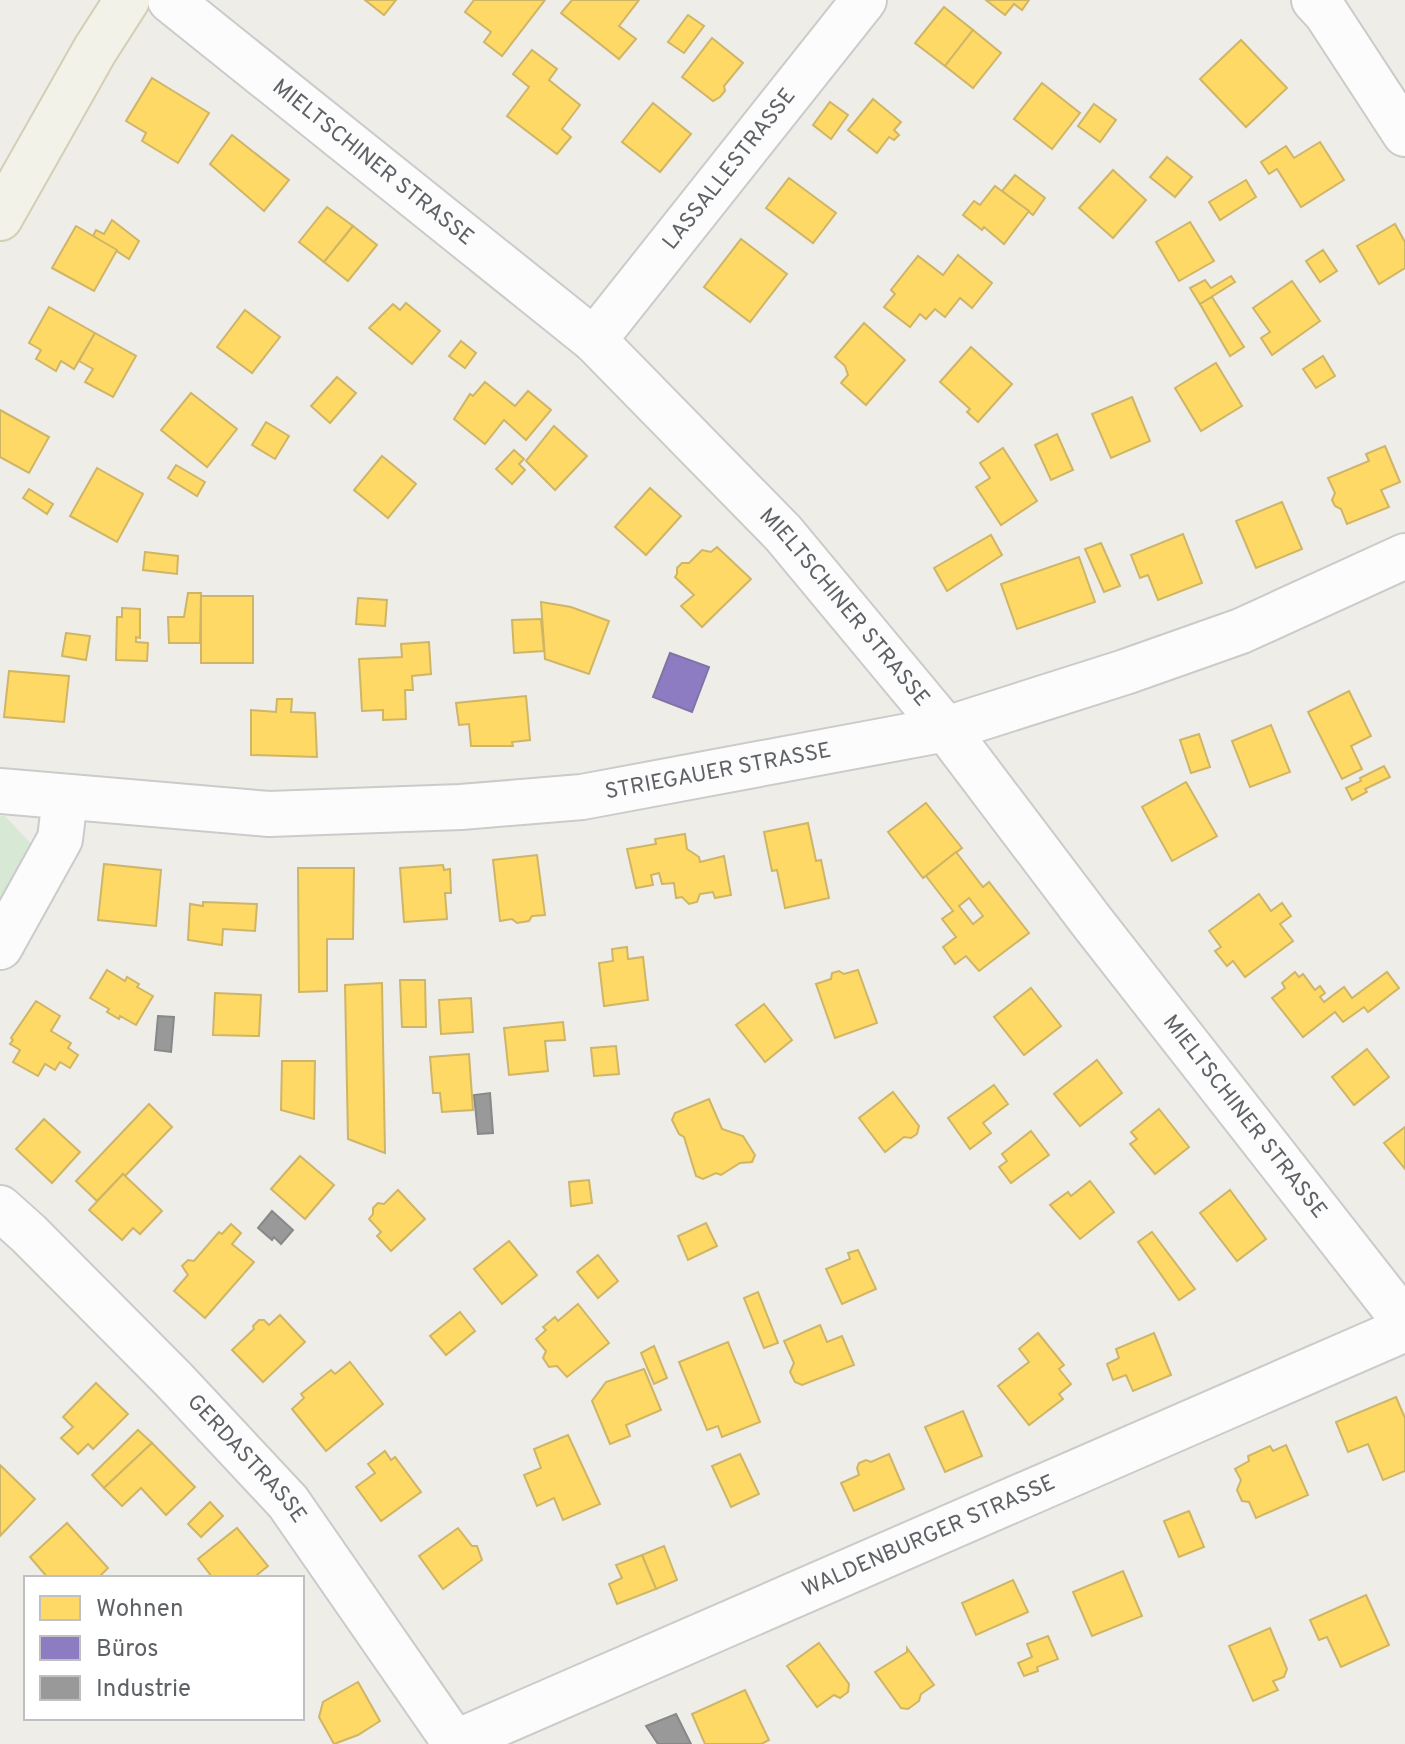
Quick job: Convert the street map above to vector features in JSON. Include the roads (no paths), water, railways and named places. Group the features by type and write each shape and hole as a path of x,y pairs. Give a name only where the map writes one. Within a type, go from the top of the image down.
{"main road":[{"path":"0,218 95,50 127,0"}],"street":[{"name":"MIELTSCHINER STRASSE","path":"170,0 594,340 783,533 946,729 1092,922 1405,1322"},
{"name":"LASSALLESTRASSE","path":"594,340 864,0"},
{"path":"1314,0 1326,13 1405,134"},
{"name":"STRIEGAUER STRASSE","path":"0,791 269,814 582,797 946,729 1241,631 1405,556"},
{"path":"0,947 60,839 65,798"},
{"name":"GERDASTRASSE","path":"0,1208 165,1371 288,1502 453,1743"},
{"name":"WALDENBURGER STRASSE","path":"453,1743 1405,1329"}]}
